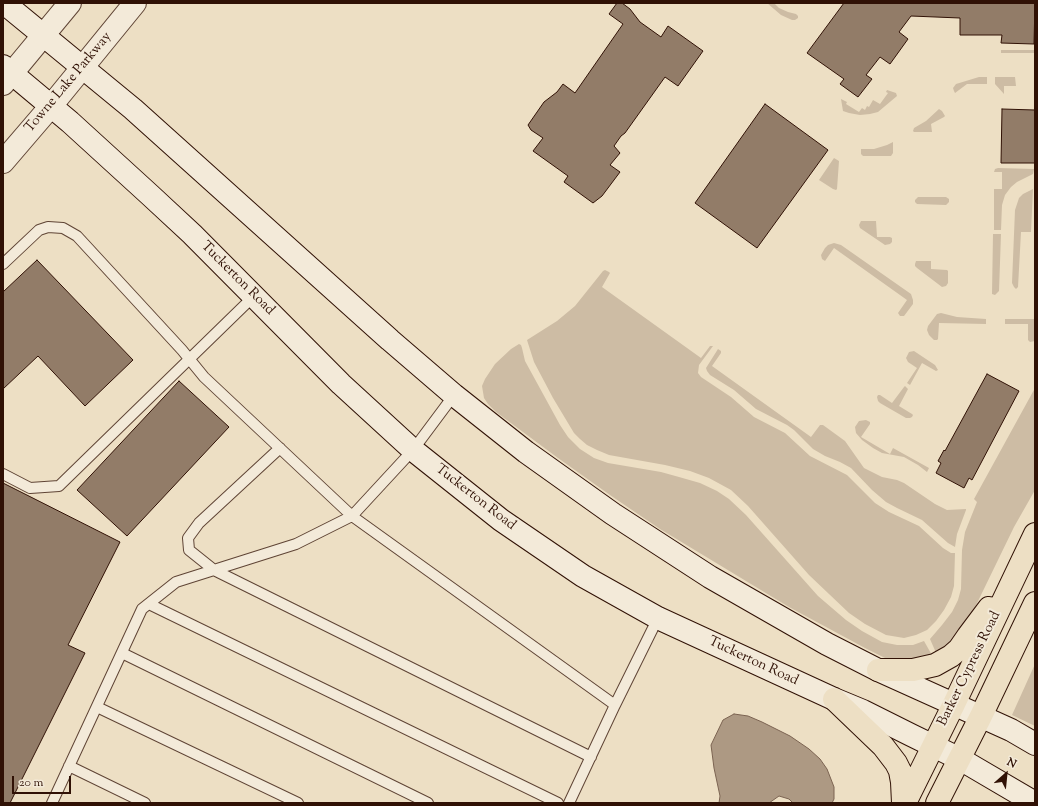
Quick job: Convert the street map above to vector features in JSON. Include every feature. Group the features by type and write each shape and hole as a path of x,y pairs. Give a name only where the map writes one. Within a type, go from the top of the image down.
{"main road":[{"path":"4,3 133,109 390,340 454,395 526,452 613,514 710,577 827,644 878,670 1011,730 1035,744"},
{"path":"6,75 70,3"},
{"name":"Towne Lake Parkway","path":"3,162 135,3"},
{"name":"Tuckerton Road","path":"6,75 51,106 101,149 177,219 341,384 413,450 501,520 583,576 658,618 863,711 960,759 1035,803"},
{"name":"Barker Cypress Road","path":"904,803 954,704 1035,534"},
{"path":"878,670 913,670 935,665 951,656 959,649 1014,576"},
{"path":"936,803 960,759 1035,603"},
{"path":"834,699 883,746 896,763 900,772 904,803"}],"lane":[{"path":"3,264 40,230 48,227 63,228 77,236 190,359 204,377 352,516 615,705"},
{"path":"3,474 30,488 59,486 254,296"},
{"path":"52,803 142,609 176,582 296,544 352,516 413,450 454,395"},
{"path":"280,448 199,523 188,538 189,550 214,570 591,757"},
{"path":"149,604 558,803"},
{"path":"569,803 658,618"},
{"path":"122,653 428,803"},
{"path":"97,706 298,803"},
{"path":"69,766 145,803"}],"shaded area":[{"path":"767,3 774,3 779,8 796,14 798,18 792,20 781,15"},
{"path":"1001,50 1035,50 1035,53 1001,53"},
{"path":"979,77 987,77 987,84 967,84 955,93 953,88 956,84"},
{"path":"995,77 1015,77 1016,86 1004,86 1004,94 995,84"},
{"path":"887,90 896,93 897,96 878,112 860,115 843,111 841,99 859,112 862,108 865,110 867,106 869,107 873,100 880,104 888,93 886,92"},
{"path":"939,109 945,116 931,124 932,132 913,131 914,128 926,121"},
{"path":"893,142 893,153 891,156 863,156 861,154 861,149 874,149"},
{"path":"834,158 839,161 836,190 819,180"},
{"path":"995,169 1034,169 1033,174 1017,182 1005,195 1002,205 1001,230 994,230 994,189 1002,189 1002,172 994,172"},
{"path":"1033,189 1031,232 1021,232 1018,287 1016,289 1012,283 1015,210 1019,198 1023,194"},
{"path":"918,197 946,197 949,199 949,202 946,205 917,204 915,200"},
{"path":"861,221 876,221 877,237 890,237 892,238 892,242 885,245 860,228 859,225"},
{"path":"993,234 1001,234 999,291 995,295 992,294"},
{"path":"834,243 841,245 911,294 913,304 904,316 900,316 898,313 907,300 834,248 825,261 822,259 821,255 825,248"},
{"path":"916,261 931,261 931,269 947,270 948,283 946,286 942,287 917,268 915,266"},
{"path":"605,270 610,273 602,287 701,358 710,346 713,346 699,365 698,373 701,377 731,397 754,417 785,433 810,456 847,475 875,503 889,512 919,526 943,548 951,553 955,553 954,586 951,597 936,621 927,630 904,638 886,635 865,624 849,613 809,575 748,506 731,490 709,478 690,471 609,455 587,445 574,433 534,362 527,340 557,321 575,306"},
{"path":"941,313 957,317 986,319 986,324 939,323 938,339 934,340 929,335 927,330 928,326 937,314"},
{"path":"1005,319 1035,319 1035,341 1030,342 1028,340 1028,324 1005,324"},
{"path":"519,344 521,345 525,361 560,425 568,437 580,449 594,458 608,463 661,472 700,483 717,491 729,499 746,515 818,596 846,620 882,642 897,645 913,645 924,641 933,657 924,659 895,660 885,658 789,607 660,529 558,458 496,412 484,398 482,386 495,364 511,349"},
{"path":"718,349 721,353 712,366 811,437 820,425 823,425 845,441 864,468 882,477 904,483 935,504 947,510 966,509 957,534 955,547 948,543 922,520 886,502 851,468 813,449 794,430 756,409 734,390 710,375 706,368"},
{"path":"914,351 935,365 938,370 936,371 922,363 910,385 907,383 917,368 908,362 906,358 909,352"},
{"path":"905,386 908,389 899,406 913,415 910,418 906,418 880,403 877,397 880,395 892,403"},
{"path":"1035,388 1035,490 1014,527 965,628 952,644 937,655 930,639 952,612 958,600 961,589 962,550 965,532 977,502 974,499"},
{"path":"866,420 870,422 870,424 861,437 890,454 893,448 929,468 927,472 904,457 882,453 862,440 856,433 855,427 859,421"},
{"path":"1035,664 1035,726 1012,715"},
{"path":"734,714 748,716 762,722 790,736 809,749 820,759 827,769 834,787 834,799 832,803 793,803 789,799 779,796 769,803 719,803 720,796 711,745 723,720"}],"building":[{"path":"617,3 622,3 630,9 640,22 661,37 668,26 703,51 678,86 665,77 625,133 621,136 614,146 620,153 610,165 620,172 602,196 593,203 564,182 568,176 533,151 543,138 531,130 528,125 544,102 557,92 563,84 575,93 623,24 609,14"},
{"path":"844,3 1035,3 1034,44 1001,43 1002,35 960,35 960,18 911,16 899,32 908,39 890,64 880,57 866,75 872,79 858,97 840,84 844,79 807,53"},
{"path":"765,104 828,150 757,248 695,203"},
{"path":"1002,109 1035,110 1035,163 1001,163"},
{"path":"37,260 133,360 85,406 38,356 3,389 3,292"},
{"path":"987,374 1019,391 972,480 969,478 964,488 936,473 941,463 938,461"},
{"path":"179,381 229,427 127,536 77,490"},
{"path":"3,483 120,542 68,645 85,653 10,803 3,803"}]}
